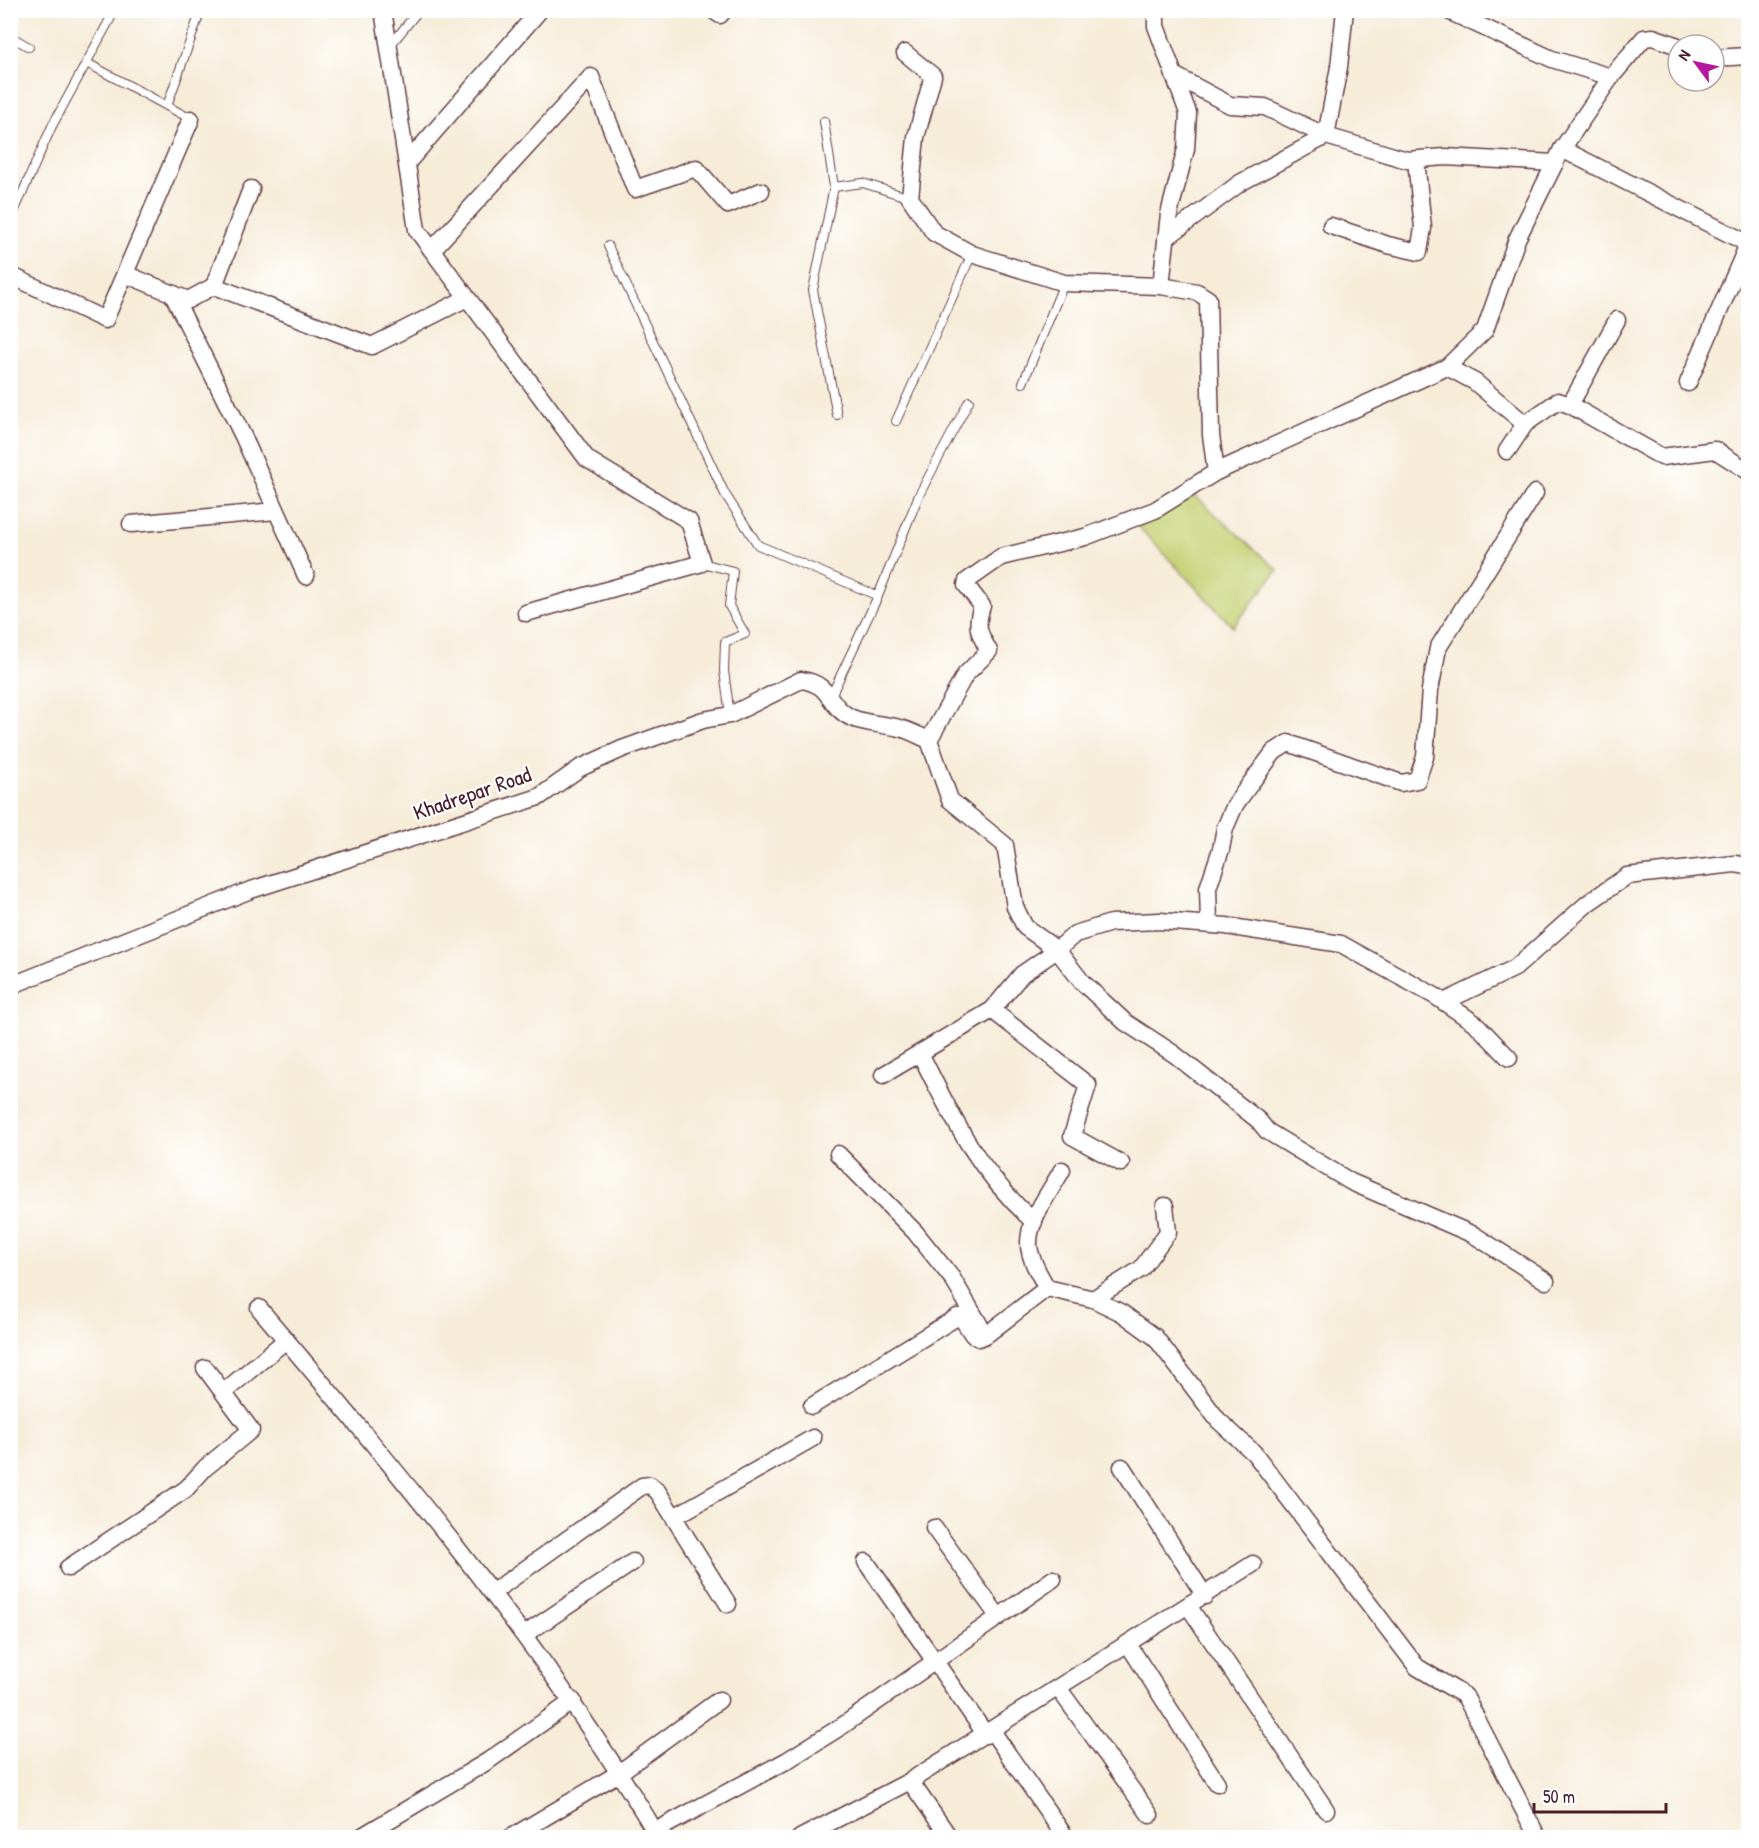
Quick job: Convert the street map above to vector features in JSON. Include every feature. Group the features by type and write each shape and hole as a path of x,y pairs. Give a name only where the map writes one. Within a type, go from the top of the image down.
{"street":[{"path":"384,10 417,230 587,459 689,520 702,563 526,613"},
{"path":"407,163 540,10"},
{"path":"713,10 720,15 724,10"},
{"path":"1156,10 1156,26 1188,113 1186,150 1169,214 1161,286"},
{"path":"1326,136 1339,67 1345,10"},
{"path":"1446,10 1552,59 1611,77"},
{"path":"1546,1281 1474,1234 1351,1182 1267,1131 1258,1120 1174,1054 1125,1022 1082,982 1057,950 1025,927 1015,907 1005,845 950,800 929,740 965,675 989,651 978,634 976,624 982,606 966,585 967,580 1001,557 1085,537 1155,510 1216,472 1448,367 1485,330 1517,238 1558,156 1611,77 1644,38 1653,37 1666,42"},
{"path":"905,53 933,76 916,137 910,198 934,233 972,254 1064,283 1161,286 1197,292 1208,299 1211,435 1216,472"},
{"path":"1726,57 1749,56"},
{"path":"1174,75 1230,105 1265,107 1326,136 1407,160 1445,157 1558,156 1743,241 1746,249 1688,383"},
{"path":"432,250 591,77 635,189 696,168 728,206 761,191"},
{"path":"10,275 105,320 191,119"},
{"path":"1166,238 1240,183 1326,136"},
{"path":"1331,226 1388,245 1419,252 1423,228 1416,160"},
{"path":"125,274 188,300 214,286 250,189"},
{"path":"214,286 372,346 467,298"},
{"path":"172,293 243,436 306,576"},
{"path":"1570,405 1617,320"},
{"path":"1448,367 1474,382 1525,424"},
{"path":"1507,451 1525,424 1558,401 1570,405 1662,457 1715,450 1749,471"},
{"path":"1209,924 1208,888 1221,849 1225,828 1235,805 1274,752 1288,743 1401,783 1417,780 1425,757 1430,690 1438,648 1535,493"},
{"path":"131,524 276,511"},
{"name":"Khadrepar Road","path":"10,986 248,891 539,797 580,768 622,748 703,720 730,715 801,680 813,681 826,689 832,702 852,718 902,728 929,740"},
{"path":"1444,1002 1515,968 1588,903 1628,876 1735,864 1749,866"},
{"path":"883,1075 992,1010 1022,974 1057,950 1075,934 1111,923 1160,921 1209,924 1341,944 1390,969 1444,1002 1476,1024 1509,1058"},
{"path":"992,1010 1088,1085 1072,1136 1121,1163"},
{"path":"920,1053 974,1155 1004,1195 1034,1222"},
{"path":"838,1154 923,1241 952,1278 986,1335"},
{"path":"1062,1170 1034,1222 1029,1244 1038,1273 1047,1288 1093,1299 1122,1314 1155,1337 1218,1420 1254,1453 1417,1667 1465,1696 1538,1838"},
{"path":"1093,1299 1142,1269 1168,1232 1165,1206"},
{"path":"812,1406 957,1317 962,1317 973,1335 979,1338 986,1335 1047,1288"},
{"path":"259,1308 493,1592 573,1701 619,1773 652,1835 786,1761 842,1726 1053,1579"},
{"path":"225,1391 286,1340"},
{"path":"68,1568 186,1489 205,1468 251,1430 225,1391 205,1368"},
{"path":"674,1517 813,1438"},
{"path":"1122,1467 1205,1596"},
{"path":"493,1592 642,1486 650,1485 658,1492 728,1605"},
{"path":"934,1528 998,1616"},
{"path":"524,1635 633,1562"},
{"path":"866,1562 933,1661 1066,1838"},
{"path":"800,1838 910,1781 1189,1607 1253,1564"},
{"path":"1189,1607 1326,1810"},
{"path":"1128,1644 1217,1783"},
{"path":"1059,1689 1150,1815"},
{"path":"510,1838 619,1773 719,1700"},
{"path":"359,1838 488,1761 573,1701"},
{"path":"910,1781 950,1838"}],"lane":[{"path":"10,221 52,126 115,10"},
{"path":"168,106 201,10"},
{"path":"389,47 419,10"},
{"path":"10,36 29,47"},
{"path":"87,63 191,119"},
{"path":"824,121 834,187 813,290 837,415"},
{"path":"834,187 863,183 910,198"},
{"path":"608,246 725,494 758,545 878,596"},
{"path":"896,421 972,254"},
{"path":"1023,383 1064,283"},
{"path":"831,696 878,596 918,495 969,401"},
{"path":"702,563 733,571 729,606 745,634 725,642 724,671 730,715"}],"green space":[{"path":"1195,496 1278,570 1233,627 1136,524"}]}
